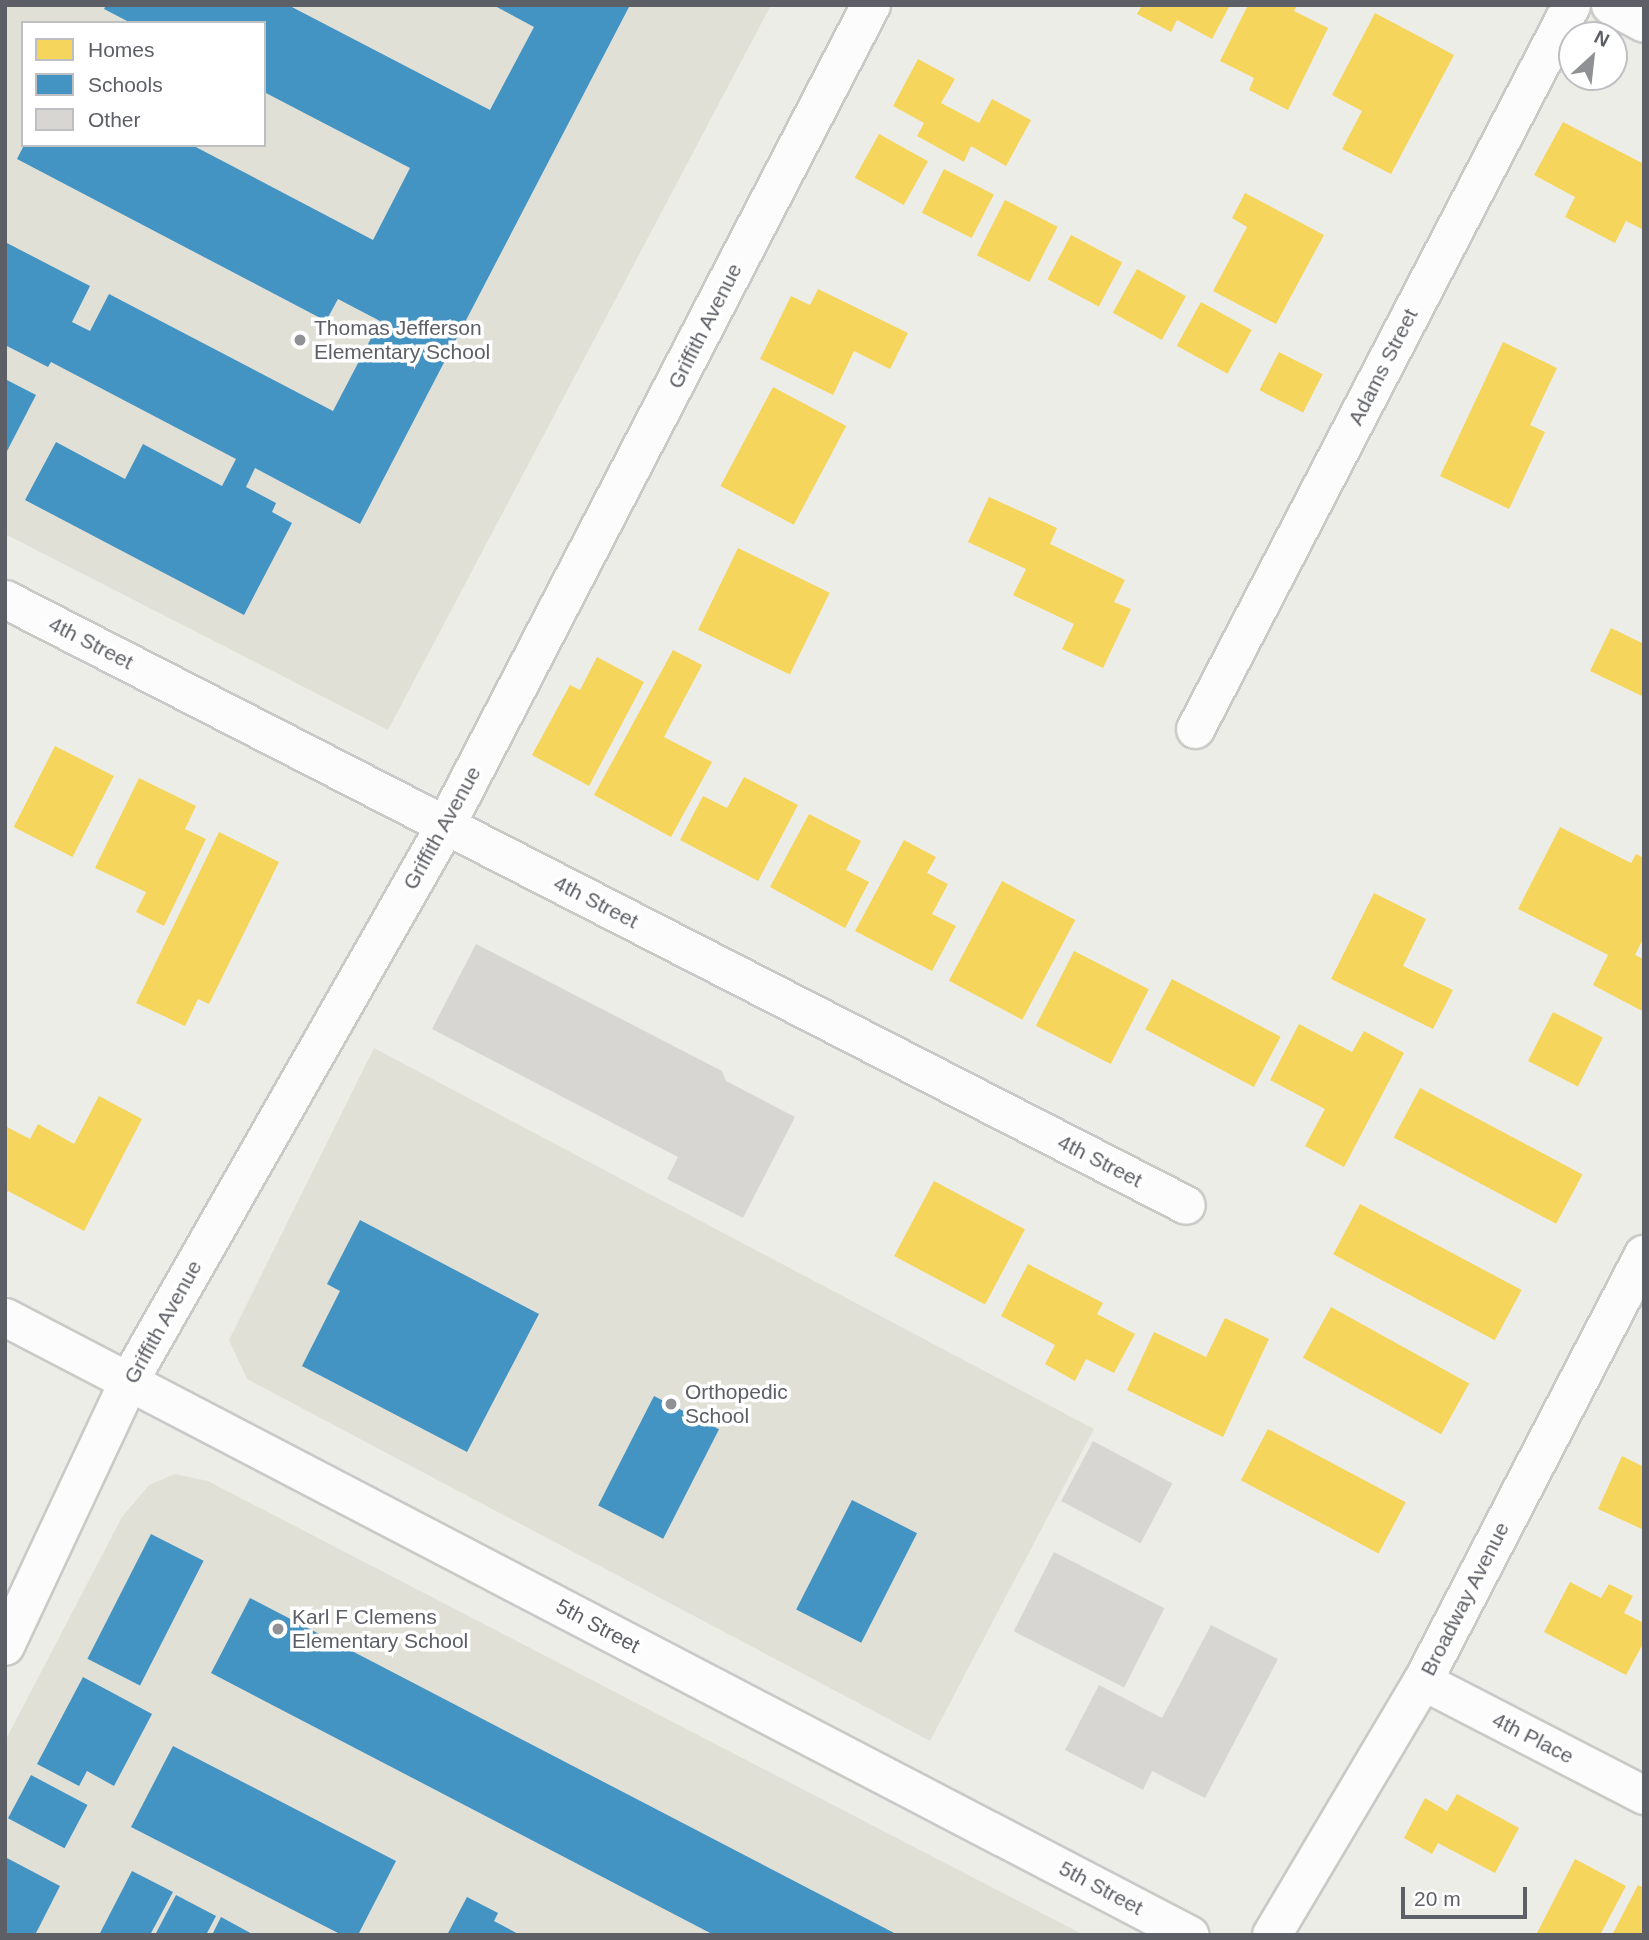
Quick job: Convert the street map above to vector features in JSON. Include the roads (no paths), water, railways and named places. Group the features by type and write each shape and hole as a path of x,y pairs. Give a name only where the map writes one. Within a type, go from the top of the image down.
{"main road":[{"name":"Griffith Avenue","path":"5,1646 129,1381 446,825 871,5"},
{"name":"Broadway Avenue","path":"1272,1935 1423,1681 1644,1255"}],"street":[{"name":"Adams Street","path":"1195,729 1571,5"},
{"path":"1610,5 1644,23"},
{"name":"4th Street","path":"5,599 1186,1206"},
{"name":"5th Street","path":"5,1317 1190,1935"},
{"name":"4th Place","path":"1423,1681 1644,1794"}],"place":[{"name":"Thomas Jefferson Elementary School","path":"300,340"},
{"name":"Orthopedic School","path":"671,1404"},
{"name":"Karl F Clemens Elementary School","path":"278,1629"}]}
